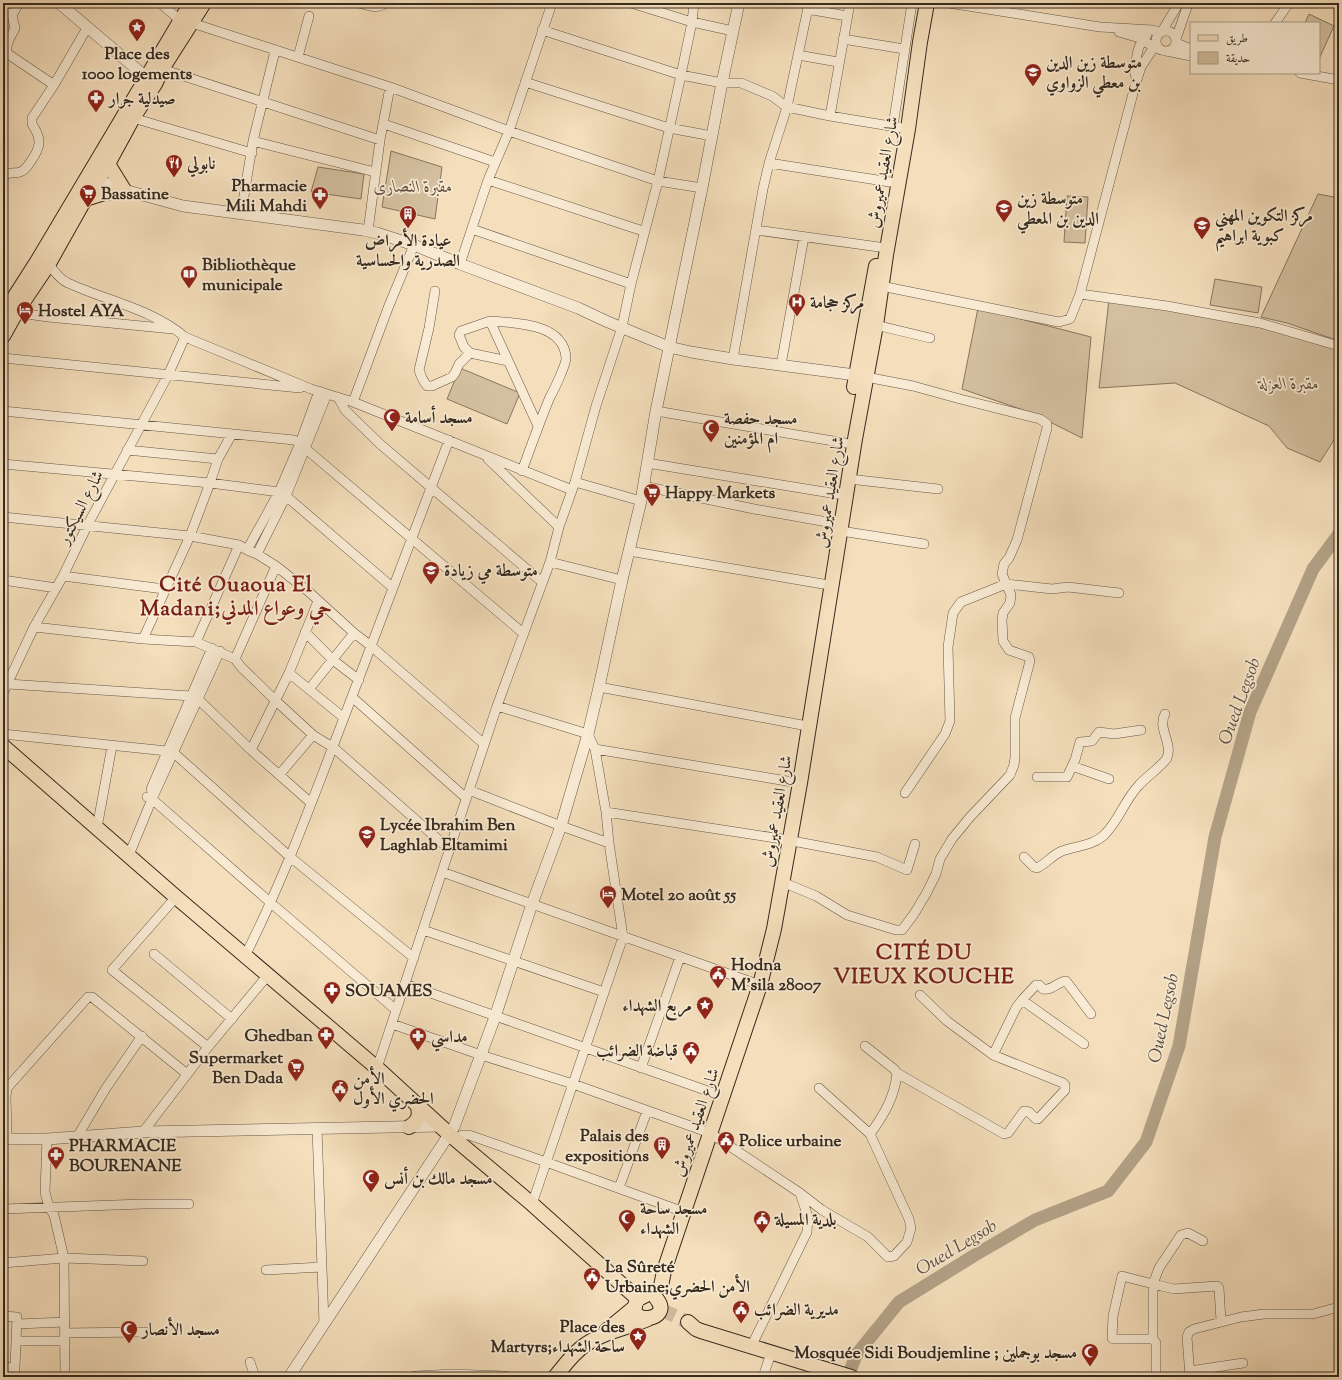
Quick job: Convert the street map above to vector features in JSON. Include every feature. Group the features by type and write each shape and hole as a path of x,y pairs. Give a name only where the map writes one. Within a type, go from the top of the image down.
{"main road":[{"path":"3,336 9,311 85,199 93,178 108,164 151,81 162,69 186,22 191,3"},
{"path":"43,262 186,22 204,3"},
{"name":"شارع العقيد عميروش","path":"760,986 761,952 786,840 837,527 838,494 845,443 861,376 878,285 887,248 900,128 918,3"},
{"name":"شارع العقيد عميروش","path":"652,1304 760,986 770,945 782,882 792,782 823,584 849,479 861,376 876,325 879,247 900,128 920,42 927,3"},
{"path":"85,199 109,192 124,190 108,164"},
{"path":"3,746 176,897 377,1068 448,1133 652,1304"},
{"path":"409,1127 418,1120 418,1107"},
{"path":"555,1377 573,1356 584,1346 652,1304 664,1271"},
{"path":"690,1327 851,1377"}],"street":[{"path":"19,3 12,15 15,28 6,48 6,52 54,85"},
{"path":"59,3 151,81"},
{"path":"160,3 186,22 390,87 509,131 658,181 702,188"},
{"path":"359,3 378,8 385,3"},
{"path":"460,264 488,180 509,131 552,3"},
{"path":"631,3 692,22 733,31"},
{"path":"377,1068 484,744 550,562 596,406 622,327 630,284 658,181 692,22 694,3"},
{"path":"289,1377 448,1133 454,1127 495,1017 532,904 561,826 588,734 640,501 648,463 656,411 739,3"},
{"path":"830,116 838,62 850,3"},
{"path":"542,30 681,75 722,83 741,83 772,96 787,107 900,128 904,49 912,3"},
{"path":"949,3 1100,26 1170,32 1176,41 1190,48"},
{"path":"1160,49 1155,42 1158,31 1179,3"},
{"path":"878,285 1059,322 1070,319 1080,294 1141,67 1160,49 1173,48 1187,3"},
{"path":"1276,22 1289,3"},
{"path":"733,359 763,189 769,163 787,107 808,6 848,16"},
{"path":"3,10 12,15"},
{"path":"298,57 309,16"},
{"path":"1100,26 1143,39 1146,43 1160,49 1190,56"},
{"path":"3,177 8,173 20,172 26,168 37,152 39,148 39,138 36,129 32,124 32,118 54,85 87,28"},
{"path":"1135,86 1136,63 1140,45 1143,39 1158,31"},
{"path":"843,40 904,49"},
{"path":"241,214 253,141 275,50"},
{"path":"798,55 838,62"},
{"path":"162,69 380,140"},
{"path":"1306,74 1339,80"},
{"path":"525,82 669,128 712,136"},
{"path":"368,231 375,172 390,87"},
{"path":"133,118 252,153"},
{"path":"384,124 495,162"},
{"path":"253,141 375,172"},
{"path":"769,163 890,182"},
{"path":"93,178 124,190 183,206 368,231 414,245 460,264 578,308 669,347 733,359 861,376 913,386 960,400 1040,419 1047,424 1017,540 1009,558 1004,564 1002,574 1011,595 1010,603 1003,614 1003,641 1009,650 1029,656 1030,661 1015,718 1014,757 1010,775 970,817 949,844 940,859 936,874 926,894 905,927 901,930 896,930 847,915 816,896 782,882"},
{"path":"488,180 644,231"},
{"path":"472,229 630,284"},
{"path":"756,230 879,247"},
{"path":"781,365 804,237"},
{"path":"353,402 388,308 414,245"},
{"path":"43,262 66,283 148,314 176,329 186,337 319,391 353,402 522,471 573,486 640,501"},
{"path":"435,291 420,370 421,376 427,386 432,386 452,377 458,369 459,364 470,353"},
{"path":"1080,294 1167,306 1260,323 1339,346"},
{"path":"9,311 48,317 176,329"},
{"path":"490,321 538,426"},
{"path":"508,361 470,353 464,347 459,335 461,331 490,321 521,323 547,331 563,345 566,359 538,426 522,471"},
{"path":"876,325 930,338"},
{"name":"شارع السيكتور","path":"3,693 34,628 63,576 87,526 168,375 186,337"},
{"path":"3,358 319,391"},
{"path":"257,554 303,446 319,391"},
{"path":"338,397 345,410 380,444 542,582"},
{"path":"3,411 294,440 303,446 523,633"},
{"path":"656,411 845,443"},
{"path":"143,639 164,589 190,536 218,459 232,434"},
{"path":"245,956 271,903 334,748 392,587 449,440"},
{"path":"127,450 218,459"},
{"path":"484,455 559,528"},
{"path":"648,463 838,494"},
{"path":"3,464 210,483 283,494 392,587"},
{"path":"849,479 938,489"},
{"path":"643,486 924,544"},
{"path":"247,550 283,494"},
{"path":"3,517 190,536 239,545 276,566 484,744"},
{"path":"196,642 239,545"},
{"path":"629,551 823,584"},
{"path":"550,562 622,580"},
{"path":"235,659 276,566"},
{"path":"63,576 164,589"},
{"path":"3,580 56,588"},
{"path":"905,793 945,734 950,721 948,660 953,612 961,602 1006,584 1052,589 1068,587 1119,593"},
{"path":"251,750 289,673 318,601"},
{"path":"34,628 143,639 196,642 216,649 235,659 241,667 313,735 334,748 449,850"},
{"path":"305,632 333,660 359,680"},
{"path":"310,688 354,633"},
{"path":"127,853 216,649"},
{"path":"289,673 310,688 344,718"},
{"path":"8,684 195,697 251,750 311,803"},
{"path":"599,687 802,725"},
{"path":"352,697 468,794 609,843"},
{"path":"497,706 588,734 595,749 606,812 609,843 623,937 532,1204"},
{"path":"1024,858 1037,868 1061,852 1096,841 1107,833 1134,791 1145,778 1165,761 1168,742 1162,721 1165,714"},
{"path":"1037,777 1067,777 1079,743 1081,741 1092,741 1097,733 1101,732 1114,734 1141,730"},
{"path":"3,734 171,752 290,856 414,958"},
{"path":"279,775 313,735"},
{"path":"98,828 112,746"},
{"path":"595,749 792,782"},
{"path":"1072,766 1109,779"},
{"path":"150,798 396,1010"},
{"path":"606,812 786,840 877,857 907,870 915,844"},
{"path":"442,872 760,986"},
{"path":"176,897 112,970 208,1047"},
{"path":"423,930 604,992"},
{"path":"154,954 232,1019"},
{"path":"641,1068 680,957"},
{"path":"143,1132 208,1047 268,975"},
{"path":"993,1055 1016,1008 1036,985 1039,984 1043,989 1047,990 1061,982 1066,981 1091,1014"},
{"path":"405,984 722,1096"},
{"path":"865,1046 897,1073 1004,1134 1008,1133 1024,1111 1029,1112 1036,1119 1038,1119 1065,1090 1066,1086 1063,1083 993,1055 947,1021 920,995"},
{"path":"187,1074 92,997 86,998 7,1088 5,1139 47,1139 143,1132 409,1127 468,1135 684,1212"},
{"path":"1022,1000 1084,1044"},
{"path":"392,1024 481,1055 573,1084 710,1133 800,1193 822,1210 868,1237 886,1256 894,1256 907,1242 911,1225 870,1134 820,1088"},
{"path":"77,1137 106,1088 142,1036"},
{"path":"870,1134 888,1106 896,1087 897,1073"},
{"path":"619,1188 648,1111"},
{"path":"317,1128 324,1324"},
{"path":"47,1139 45,1192 49,1207 54,1215 64,1258 65,1377"},
{"path":"751,1346 807,1232 808,1217 800,1193"},
{"path":"3,1209 144,1204 189,1204"},
{"path":"1156,1377 1156,1343 1153,1339 1153,1284 1158,1268 1181,1234 1188,1232 1203,1241"},
{"path":"3,1263 64,1258 142,1261"},
{"path":"266,1270 322,1267"},
{"path":"1153,1339 1113,1339 1111,1335 1121,1277 1124,1276 1174,1289 1218,1286 1221,1322"},
{"path":"1243,1363 1190,1374 1188,1335 1194,1328 1241,1317 1264,1314 1313,1314 1339,1307"},
{"path":"3,1316 17,1316 17,1324 15,1372 3,1367"},
{"path":"17,1324 65,1322"},
{"path":"16,1341 145,1332"},
{"path":"763,1377 771,1352"},
{"path":"250,1362 255,1377"},
{"path":"415,1377 453,1375 505,1377"}],"green space":[{"path":"1309,14 1334,26 1320,57 1320,22 1305,22"},
{"name":"مقبرة النصارى","path":"391,151 442,167 435,219 382,207"},
{"path":"318,167 364,174 361,199 311,192"},
{"name":"مقبرة العزلة","path":"1318,194 1339,198 1339,341 1287,323 1261,317"},
{"path":"1067,196 1088,197 1085,243 1064,242"},
{"path":"1215,279 1262,287 1258,313 1210,305"},
{"name":"مقبرة العزلة","path":"1109,299 1256,325 1339,349 1339,432 1320,462 1287,448 1269,426 1175,383 1099,388"},
{"path":"978,308 1091,337 1082,438 1032,413 962,389"},
{"path":"460,368 520,393 507,424 447,399"}],"waterway":[{"name":"Oued Legsob","path":"848,1377 856,1355 899,1302 1035,1220 1108,1191 1146,1142 1179,1046 1215,837 1250,712 1313,569 1339,534"}],"tunnel":[{"path":"662,1310 688,1322"}],"place":[{"name":"Place des 1000 logements","path":"137,42"},
{"name":"متوسطة زين الدين بن معطي الزواوي","path":"1033,87"},
{"name":"صيدلية جرار","path":"96,113"},
{"name":"نابولي","path":"174,178"},
{"name":"Bassatine","path":"88,208"},
{"name":"Pharmacie Mili Mahdi","path":"320,210"},
{"name":"متوسطة زين الدين بن المعطي","path":"1004,223"},
{"name":"عيادة الأمراض الصدرية والحساسية","path":"408,229"},
{"name":"مركز التكوين المهني كبوية ابراهيم","path":"1202,240"},
{"name":"Bibliothèque municipale","path":"189,289"},
{"name":"مركز حجامة","path":"797,317"},
{"name":"Hostel AYA","path":"25,325"},
{"name":"مسجد أسامة","path":"392,432"},
{"name":"مسجد حفصة ام المؤمنين","path":"711,443"},
{"name":"Happy Markets","path":"652,507"},
{"name":"متوسطة مي زيادة","path":"431,585"},
{"name":"Lycée Ibrahim Ben Laghlab Eltamimi","path":"367,849"},
{"name":"Motel 20 août 55","path":"608,909"},
{"name":"Hodna M'sila 28007","path":"718,989"},
{"name":"SOUAMES","path":"332,1005"},
{"name":"مربع الشهداء","path":"705,1020"},
{"name":"Ghedban","path":"326,1050"},
{"name":"مداسي","path":"418,1051"},
{"name":"قباضة الضرائب","path":"691,1065"},
{"name":"Supermarket Ben Dada","path":"296,1082"},
{"name":"الأمن الحضري الأول","path":"340,1103"},
{"name":"Police urbaine","path":"726,1155"},
{"name":"Palais des expositions","path":"662,1160"},
{"name":"PHARMACIE BOURENANE","path":"56,1170"},
{"name":"مسجد مالك بن أنس","path":"371,1193"},
{"name":"مسجد ساحة الشهداء","path":"627,1233"},
{"name":"بلدية المسيلة","path":"762,1234"},
{"name":"La Sûreté Urbaine;الأمن الحضري","path":"592,1291"},
{"name":"مديرية الضرائب","path":"741,1324"},
{"name":"مسجد الأنصار","path":"129,1344"},
{"name":"Place des Martyrs;ساحة الشهداء","path":"638,1351"},
{"name":"Mosquée Sidi Boudjemline ; مسجد بوجملين","path":"1090,1367"}],"district":[{"name":"Cité Ouaoua El Madani;حي وعواع المدني","path":"236,596"},
{"name":"CITÉ DU VIEUX KOUCHE","path":"924,964"}]}
